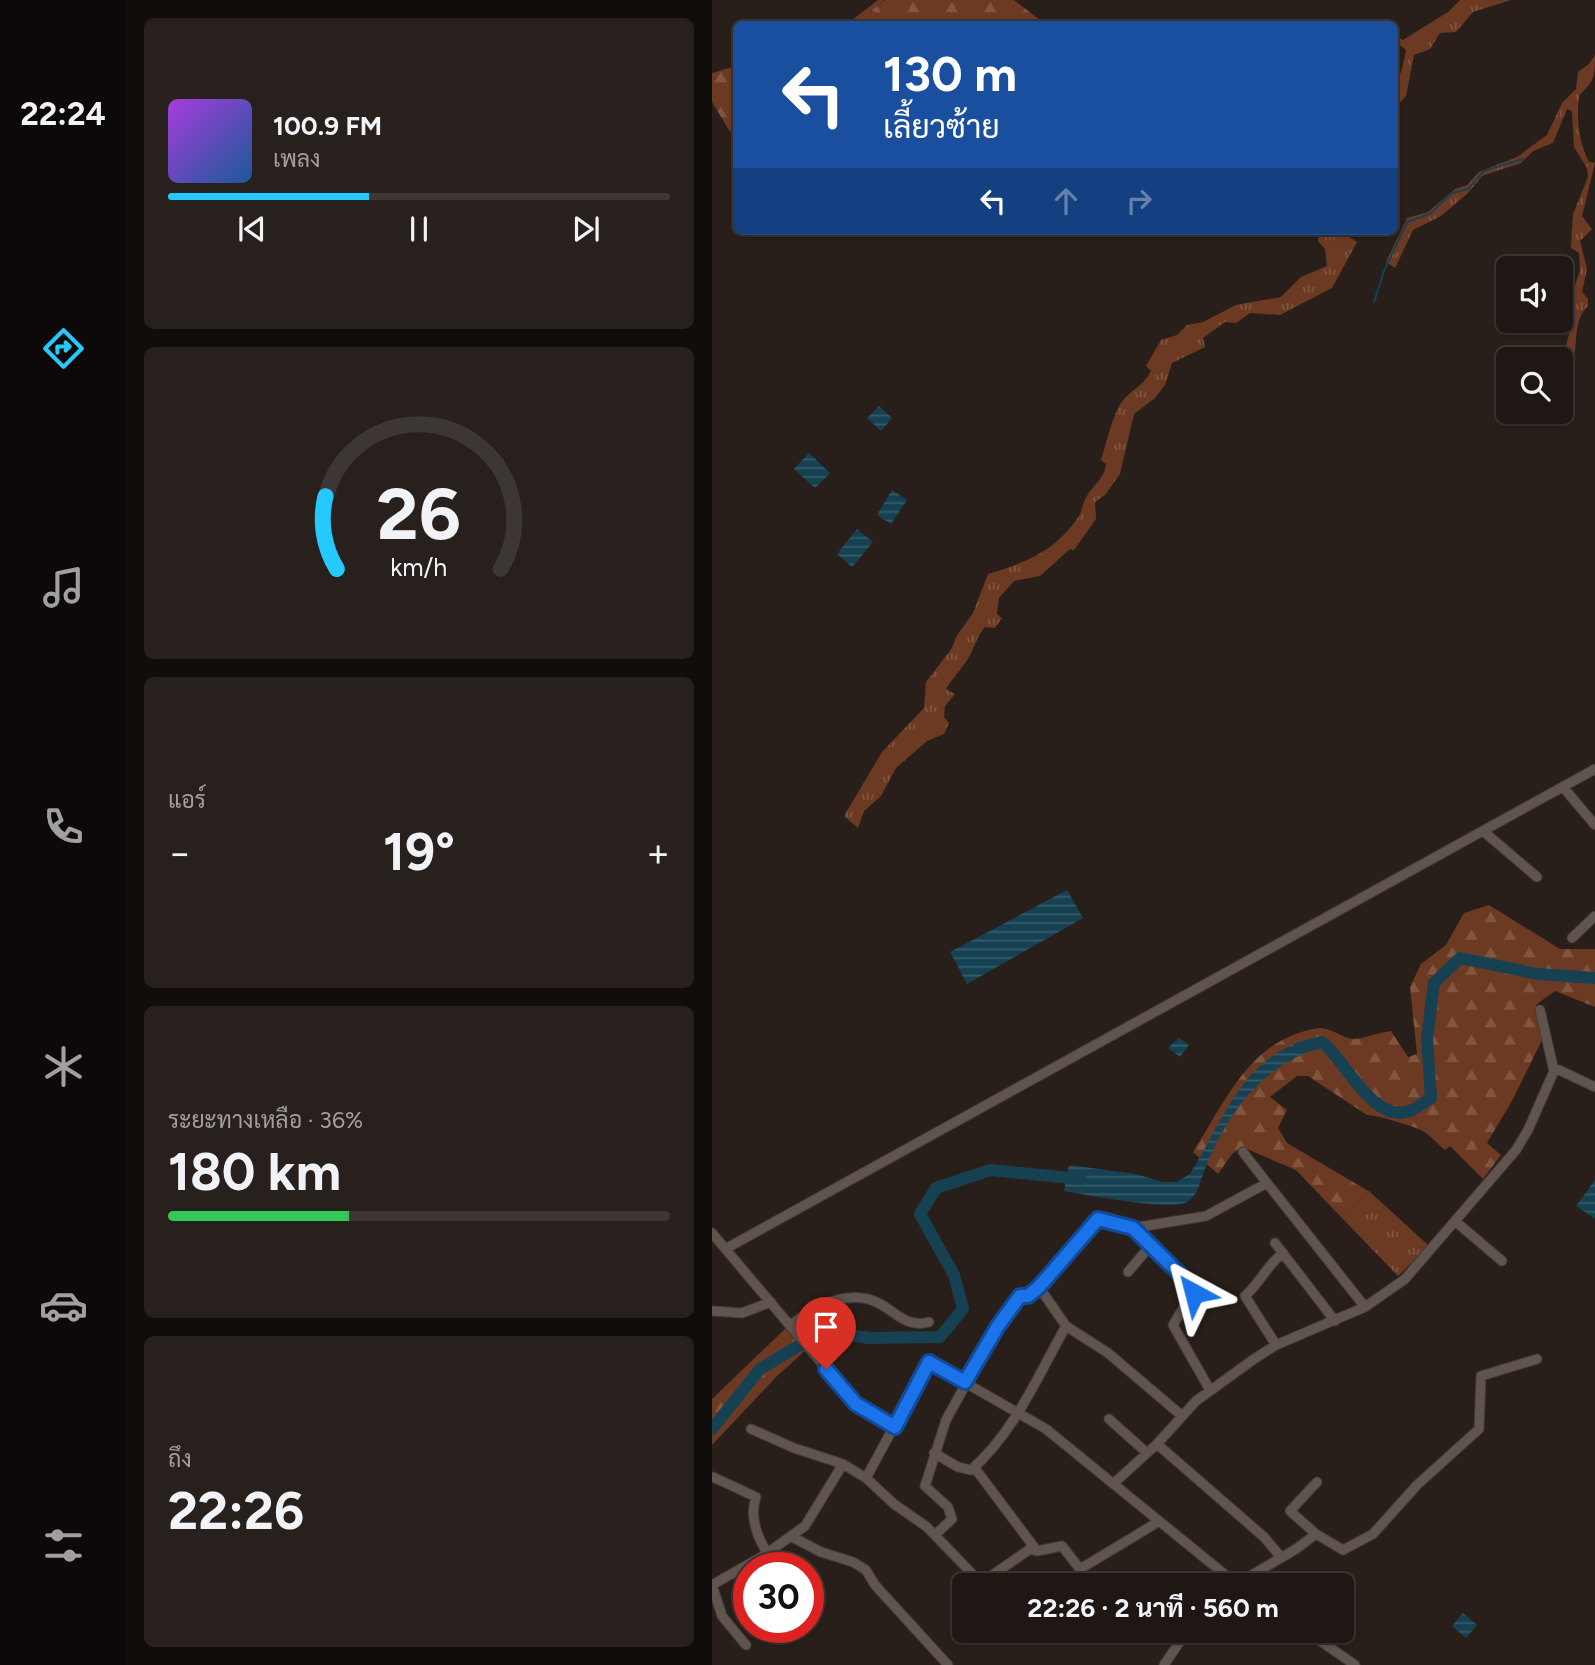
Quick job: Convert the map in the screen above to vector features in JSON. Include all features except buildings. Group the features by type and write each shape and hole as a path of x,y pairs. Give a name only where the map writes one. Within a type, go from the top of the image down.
{"street":[{"path":"727,1248 1595,769"},
{"path":"1563,787 1595,825"},
{"path":"1483,831 1537,877"},
{"path":"1572,938 1595,916"},
{"path":"1113,1484 1157,1444 1181,1415 1210,1390 1276,1345 1365,1307 1405,1279 1516,1150 1528,1130 1554,1071 1540,1010"},
{"path":"1554,1071 1560,1070 1595,1087"},
{"path":"1243,1152 1365,1307"},
{"path":"935,1535 952,1519 948,1507 925,1486 934,1453 946,1420 965,1382 998,1326 1020,1296 1028,1296 1039,1287 1098,1219 1133,1228 1206,1216 1267,1183"},
{"path":"1455,1221 1502,1261"},
{"path":"1133,1228 1195,1289 1173,1325 1210,1390"},
{"path":"712,1233 856,1404 895,1427"},
{"path":"1275,1243 1335,1321"},
{"path":"1128,1272 1150,1246"},
{"path":"1276,1345 1245,1296 1263,1277 1271,1262 1283,1253"},
{"path":"1039,1287 1066,1326 1108,1353 1181,1415"},
{"path":"794,1329 819,1306 852,1298 870,1299 908,1323 920,1325 929,1322"},
{"path":"712,1311 742,1313 771,1302"},
{"path":"934,1453 958,1467 971,1470 997,1442 1066,1326"},
{"path":"1317,1482 1290,1511 1316,1534 1343,1550 1373,1534 1417,1485 1479,1429 1481,1376 1537,1359"},
{"path":"866,1478 929,1362 1018,1410 1221,1573"},
{"path":"1109,1419 1147,1453"},
{"path":"752,1429 843,1464 866,1478 935,1535 981,1583 1030,1549 1038,1551 1062,1546 1080,1569 1158,1522"},
{"path":"1157,1444 1264,1536 1281,1556"},
{"path":"769,1552 805,1527 843,1464"},
{"path":"974,1467 1038,1551"},
{"path":"713,1477 756,1497 752,1515 767,1552"},
{"path":"1255,1573 1316,1534"},
{"path":"792,1537 866,1570 875,1585 948,1665"},
{"path":"733,1573 712,1585 722,1616 746,1645"},
{"path":"1164,1665 1179,1643"},
{"path":"1323,1643 1355,1665"}],"green space":[{"path":"878,0 884,0 873,10 886,21 851,21"},
{"path":"885,0 1014,0 1041,21 885,21 872,10"},
{"path":"1460,0 1511,0 1473,12 1456,32 1440,33 1430,49 1414,55 1406,96 1398,105 1398,84 1406,50 1398,43 1398,38 1403,40 1448,12"},
{"path":"1595,55 1593,77 1580,94 1578,111 1583,146 1589,162 1595,163 1582,216 1592,229 1580,241 1587,269 1582,292 1588,299 1588,306 1578,323 1573,361 1573,347 1566,347 1569,333 1573,333 1573,292 1580,270 1579,253 1571,248 1573,214 1588,177 1587,168 1574,147 1572,111 1567,109 1553,143 1533,151 1521,163 1482,176 1468,193 1441,216 1413,230 1395,268 1386,262 1407,218 1428,212 1455,189 1467,185 1479,172 1517,157 1547,135 1562,103 1576,89 1578,72 1589,64"},
{"path":"733,67 732,135 712,102 712,73"},
{"path":"1319,235 1346,235 1357,242 1332,288 1280,315 1250,313 1236,323 1225,322 1203,338 1205,347 1172,363 1165,385 1155,398 1134,414 1120,474 1105,495 1095,502 1096,519 1074,550 1070,549 1040,576 1014,581 999,598 997,614 1002,618 995,628 985,627 966,662 946,689 955,694 945,706 944,717 949,723 944,734 927,741 896,768 881,796 864,811 858,828 844,816 882,752 924,708 926,682 952,648 956,637 973,613 988,574 1027,560 1050,547 1079,516 1086,498 1105,469 1106,464 1101,460 1118,409 1148,376 1151,371 1146,366 1161,340 1177,335 1187,325 1203,322 1236,305 1281,297 1301,277 1327,266 1325,249 1318,241"},
{"path":"1489,905 1560,949 1595,949 1595,1007 1555,991 1537,1004 1535,1012 1543,1038 1513,1099 1487,1143 1501,1155 1483,1179 1450,1146 1445,1150 1419,1129 1367,1115 1308,1076 1297,1076 1270,1097 1287,1110 1278,1128 1287,1143 1370,1192 1341,1217 1296,1170 1242,1147 1232,1154 1218,1174 1193,1152 1242,1075 1275,1044 1295,1034 1323,1028 1354,1039 1391,1031 1408,1057 1417,1054 1410,987 1421,964 1446,945 1464,913"},
{"path":"1370,1192 1429,1246 1398,1276 1341,1217"},
{"path":"787,1327 806,1350 776,1377 712,1445 712,1399"}],"water":[{"path":"879,406 892,418 881,431 867,418"},
{"path":"809,453 830,473 815,488 794,469"},
{"path":"892,490 907,500 891,524 877,515"},
{"path":"857,529 873,542 852,567 837,554"},
{"path":"1067,890 1083,918 967,984 950,952"},
{"path":"1179,1038 1189,1045 1180,1057 1168,1048"},
{"path":"1314,1039 1313,1050 1276,1070 1246,1097 1213,1149 1197,1192 1187,1202 1146,1204 1064,1191 1069,1165 1136,1174 1163,1182 1176,1182 1190,1174 1225,1111 1253,1073 1269,1058 1290,1046"},
{"path":"1595,1180 1595,1219 1576,1206"},
{"path":"1463,1613 1477,1625 1466,1638 1452,1626"}],"waterway":[{"path":"1374,302 1384,271 1407,222 1430,214 1452,193 1468,189 1484,171 1523,159"},
{"path":"1299,1048 1322,1042 1371,1099 1394,1112 1407,1112 1431,1098 1427,1039 1434,983 1460,958 1537,974 1595,978"},
{"path":"712,1429 760,1369 823,1331 869,1338 940,1337 963,1309 954,1275 920,1214 936,1188 990,1170 1081,1179"}],"route":[{"path":"826,1369 856,1404 895,1427 929,1362 965,1382 998,1326 1020,1296 1028,1296 1039,1287 1098,1219 1133,1228 1195,1289 1194,1293"}]}
